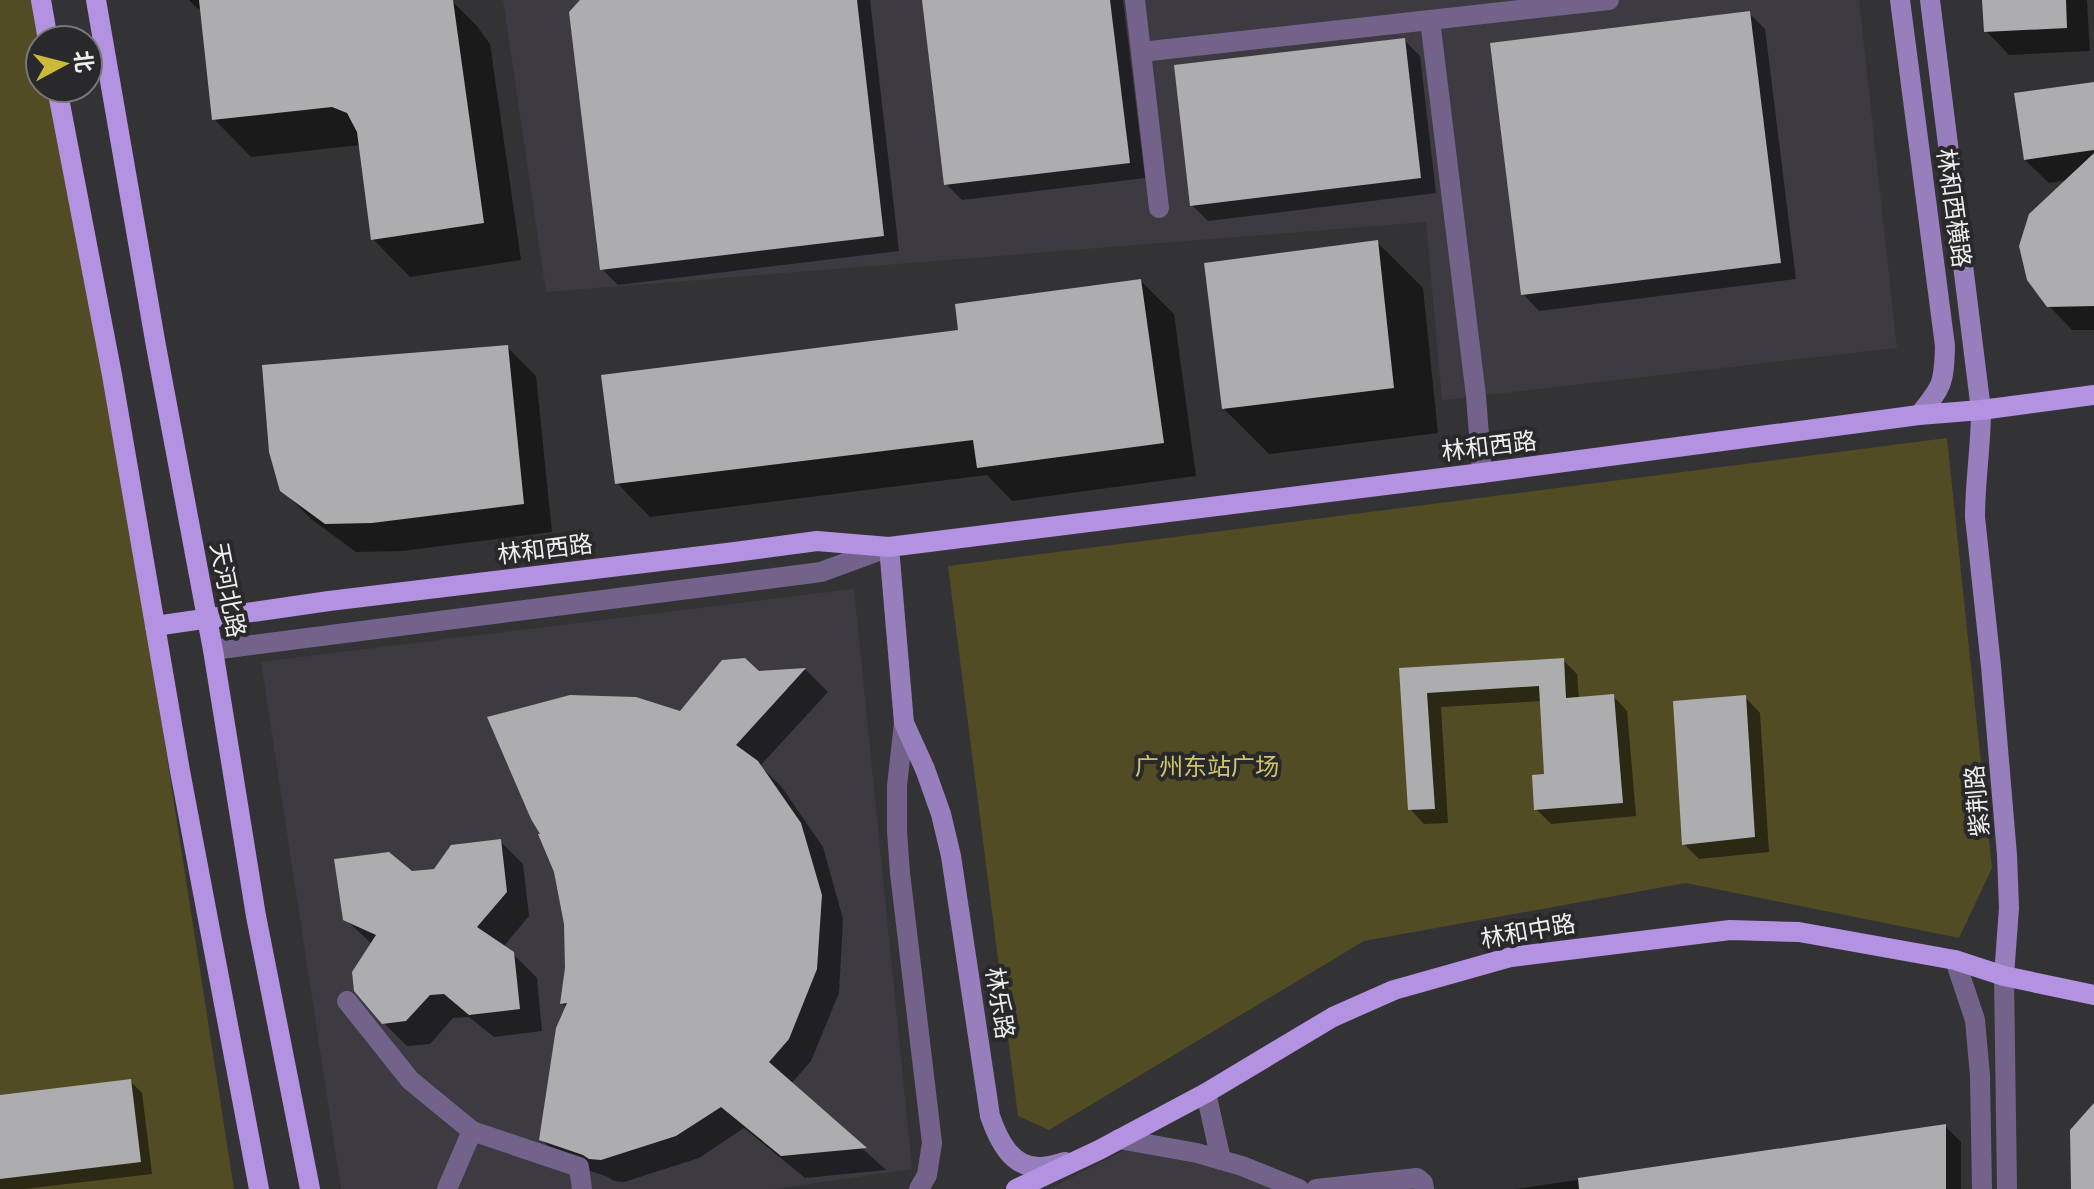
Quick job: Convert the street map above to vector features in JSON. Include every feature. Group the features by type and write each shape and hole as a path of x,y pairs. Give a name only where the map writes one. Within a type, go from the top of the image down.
{"main road":[{"path":"41,0 45,24"},
{"name":"天河北路","path":"96,0 213,650 253,904 310,1189"},
{"name":"林和西横路","path":"1900,0 1945,346 1940,391 1919,415"},
{"name":"林和西横路","path":"1930,0 1981,410"},
{"path":"60,104 114,385 209,934 259,1189"},
{"name":"林和西路","path":"155,626 329,601 817,541 889,547 2094,395"},
{"name":"紫荆路","path":"1981,410 1975,517 2007,855 2009,908 2004,976"},
{"name":"林乐路","path":"889,547 904,723 941,814 951,856 990,1116 996,1134 1018,1161 1041,1167 1082,1158"},
{"name":"林和中路","path":"1016,1189 1206,1093 1333,1017 1394,990 1511,957 1730,930 1799,932 1955,960 2004,976 2094,995"}],"street":[{"path":"1135,0 1159,208"},
{"path":"1141,52 1609,0"},
{"path":"1430,20 1476,396 1482,473"},
{"name":"林和西路","path":"213,650 821,572 889,547"},
{"name":"林乐路","path":"904,723 897,786 897,831 932,1143 927,1175 919,1189"},
{"path":"1955,960 1975,1020 1980,1076 1982,1189"},
{"name":"紫荆路","path":"2004,976 2007,1189"},
{"path":"347,1001 410,1080 472,1131 579,1167 582,1189"},
{"path":"1206,1093 1221,1160"},
{"path":"447,1189 472,1131"},
{"path":"1119,1139 1197,1153 1242,1166 1299,1189"},
{"path":"1025,1189 1082,1158"},
{"path":"1316,1189 1417,1178 1424,1189"}],"shaded area":[{"path":"503,0 1859,0 1897,348 1442,400 1426,222 546,292"},
{"path":"854,589 912,1169 774,1189 341,1189 261,662"},
{"path":"1125,1150 1235,1170 1285,1189 1049,1189"}],"green space":[{"path":"0,0 49,0 44,24 24,24 24,104 65,104 234,1189 0,1189"},
{"name":"广州东站广场","path":"1947,438 1992,868 1959,938 1686,883 1364,941 1049,1130 1018,1116 948,566"}],"building":[{"path":"199,0 453,0 484,223 371,240 357,132 347,113 332,107 212,120"},
{"path":"580,0 857,0 884,236 600,270 569,12"},
{"path":"922,0 1110,0 1130,163 944,185"},
{"path":"1982,0 2066,0 2067,28 1984,32"},
{"path":"1750,11 1781,263 1521,295 1490,43"},
{"path":"1405,38 1421,178 1190,206 1174,65"},
{"path":"2094,82 2094,150 2024,160 2014,93"},
{"path":"2094,153 2094,306 2047,307 2027,280 2019,246 2029,214"},
{"path":"1378,240 1394,388 1222,409 1204,263"},
{"path":"1141,279 1164,443 977,468 973,440 615,484 601,375 958,330 955,304"},
{"path":"508,345 524,504 372,523 325,524 280,491 269,452 262,365"},
{"path":"745,658 759,671 806,668 736,745 758,761 801,823 822,895 817,969 789,1039 769,1062 867,1148 781,1156 721,1107 676,1136 601,1160 589,1159 539,1140 556,1028 567,1003 560,1004 565,968 564,924 554,872 540,834 487,717 570,695 636,697 680,711 722,660"},
{"path":"1564,658 1566,698 1614,694 1623,803 1534,810 1532,775 1544,774 1539,686 1427,693 1435,809 1408,810 1399,668"},
{"path":"1746,695 1755,837 1682,845 1673,701"},
{"path":"501,839 507,892 477,927 514,952 520,1009 469,1015 444,994 430,995 406,1021 382,1024 354,991 352,972 376,935 343,920 334,859 389,852 412,871 434,869 451,845"},
{"path":"131,1079 141,1162 0,1179 0,1095"},
{"path":"2094,1103 2094,1189 2071,1189 2070,1130"},
{"path":"1946,1124 1946,1189 1579,1189 1578,1178"}]}
